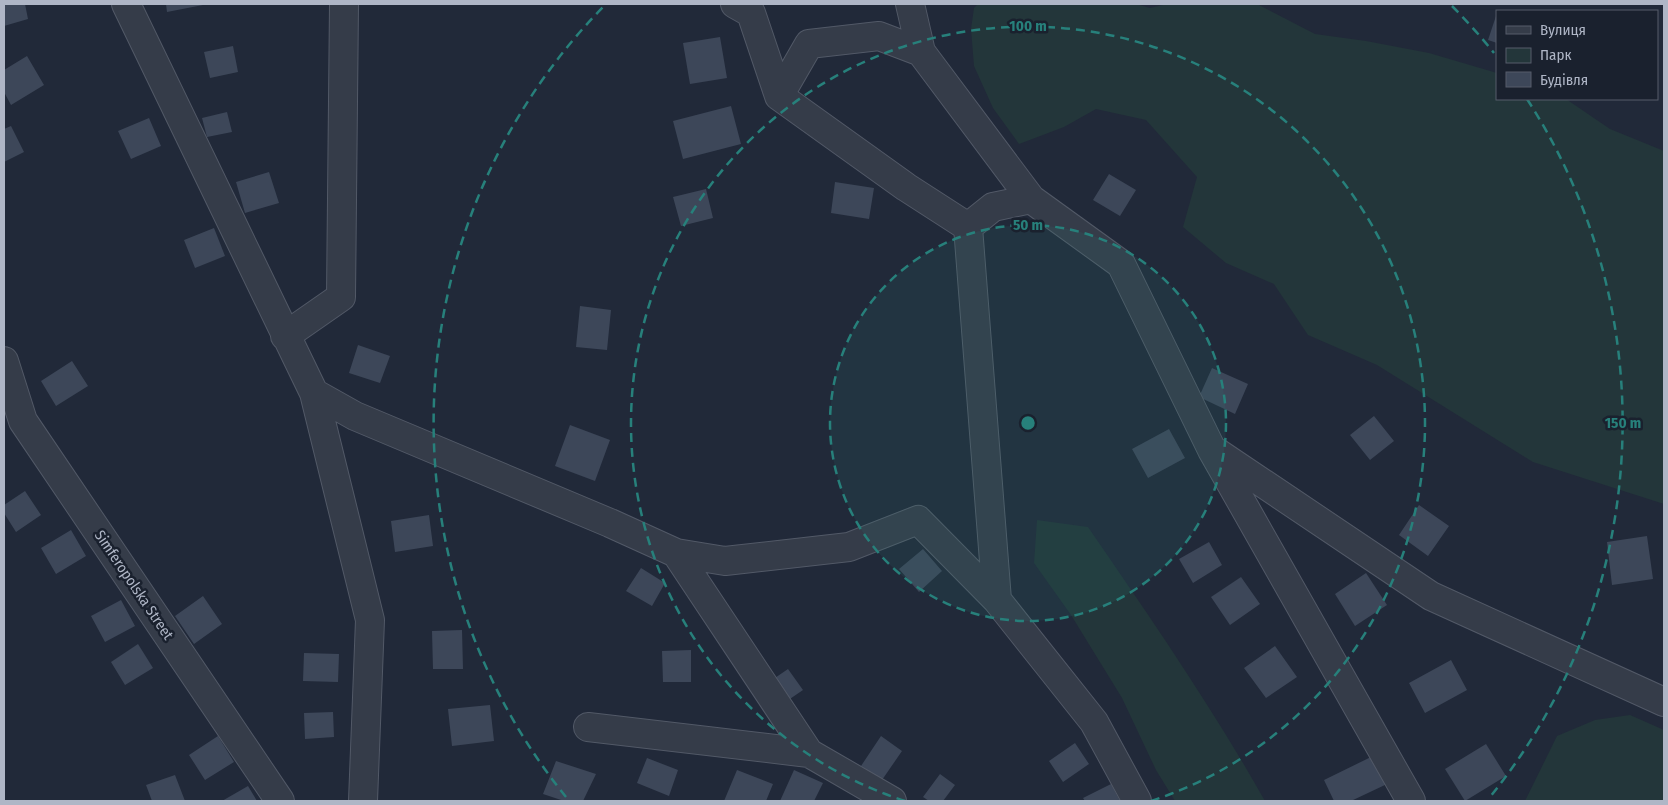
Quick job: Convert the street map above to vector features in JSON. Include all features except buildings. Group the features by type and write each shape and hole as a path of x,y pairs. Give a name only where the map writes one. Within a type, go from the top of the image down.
{"street":[{"path":"126,4 314,393 370,620 363,801"},
{"path":"285,336 341,297 344,4"},
{"path":"735,4 752,13 778,96 906,187 968,227"},
{"path":"910,4 921,52 1031,199 1121,264 1212,450 1411,801"},
{"path":"778,96 809,44 879,36 921,52"},
{"path":"968,227 993,207 1031,199"},
{"path":"968,227 997,600"},
{"name":"Simferopolska Street","path":"4,361 23,421 280,801"},
{"path":"314,393 355,416 610,523 676,553 725,561 849,547 918,520 997,600 1094,722 1137,801"},
{"path":"1212,450 1431,596 1664,702"},
{"path":"676,553 809,753"},
{"path":"588,727 809,753 892,801"}],"green space":[{"path":"978,4 1136,4 1150,8 1167,4 1257,4 1315,34 1429,53 1496,73 1496,100 1567,100 1610,129 1664,151 1664,504 1533,462 1377,365 1308,335 1274,284 1226,263 1183,227 1197,177 1146,120 1096,109 1064,127 1019,144 993,108 974,66 971,29 974,8"},
{"path":"1037,520 1088,527 1202,697 1265,801 1175,801 1156,770 1122,698 1071,615 1034,563"},
{"path":"1630,715 1664,730 1664,801 1525,801 1557,736 1595,720"}]}
